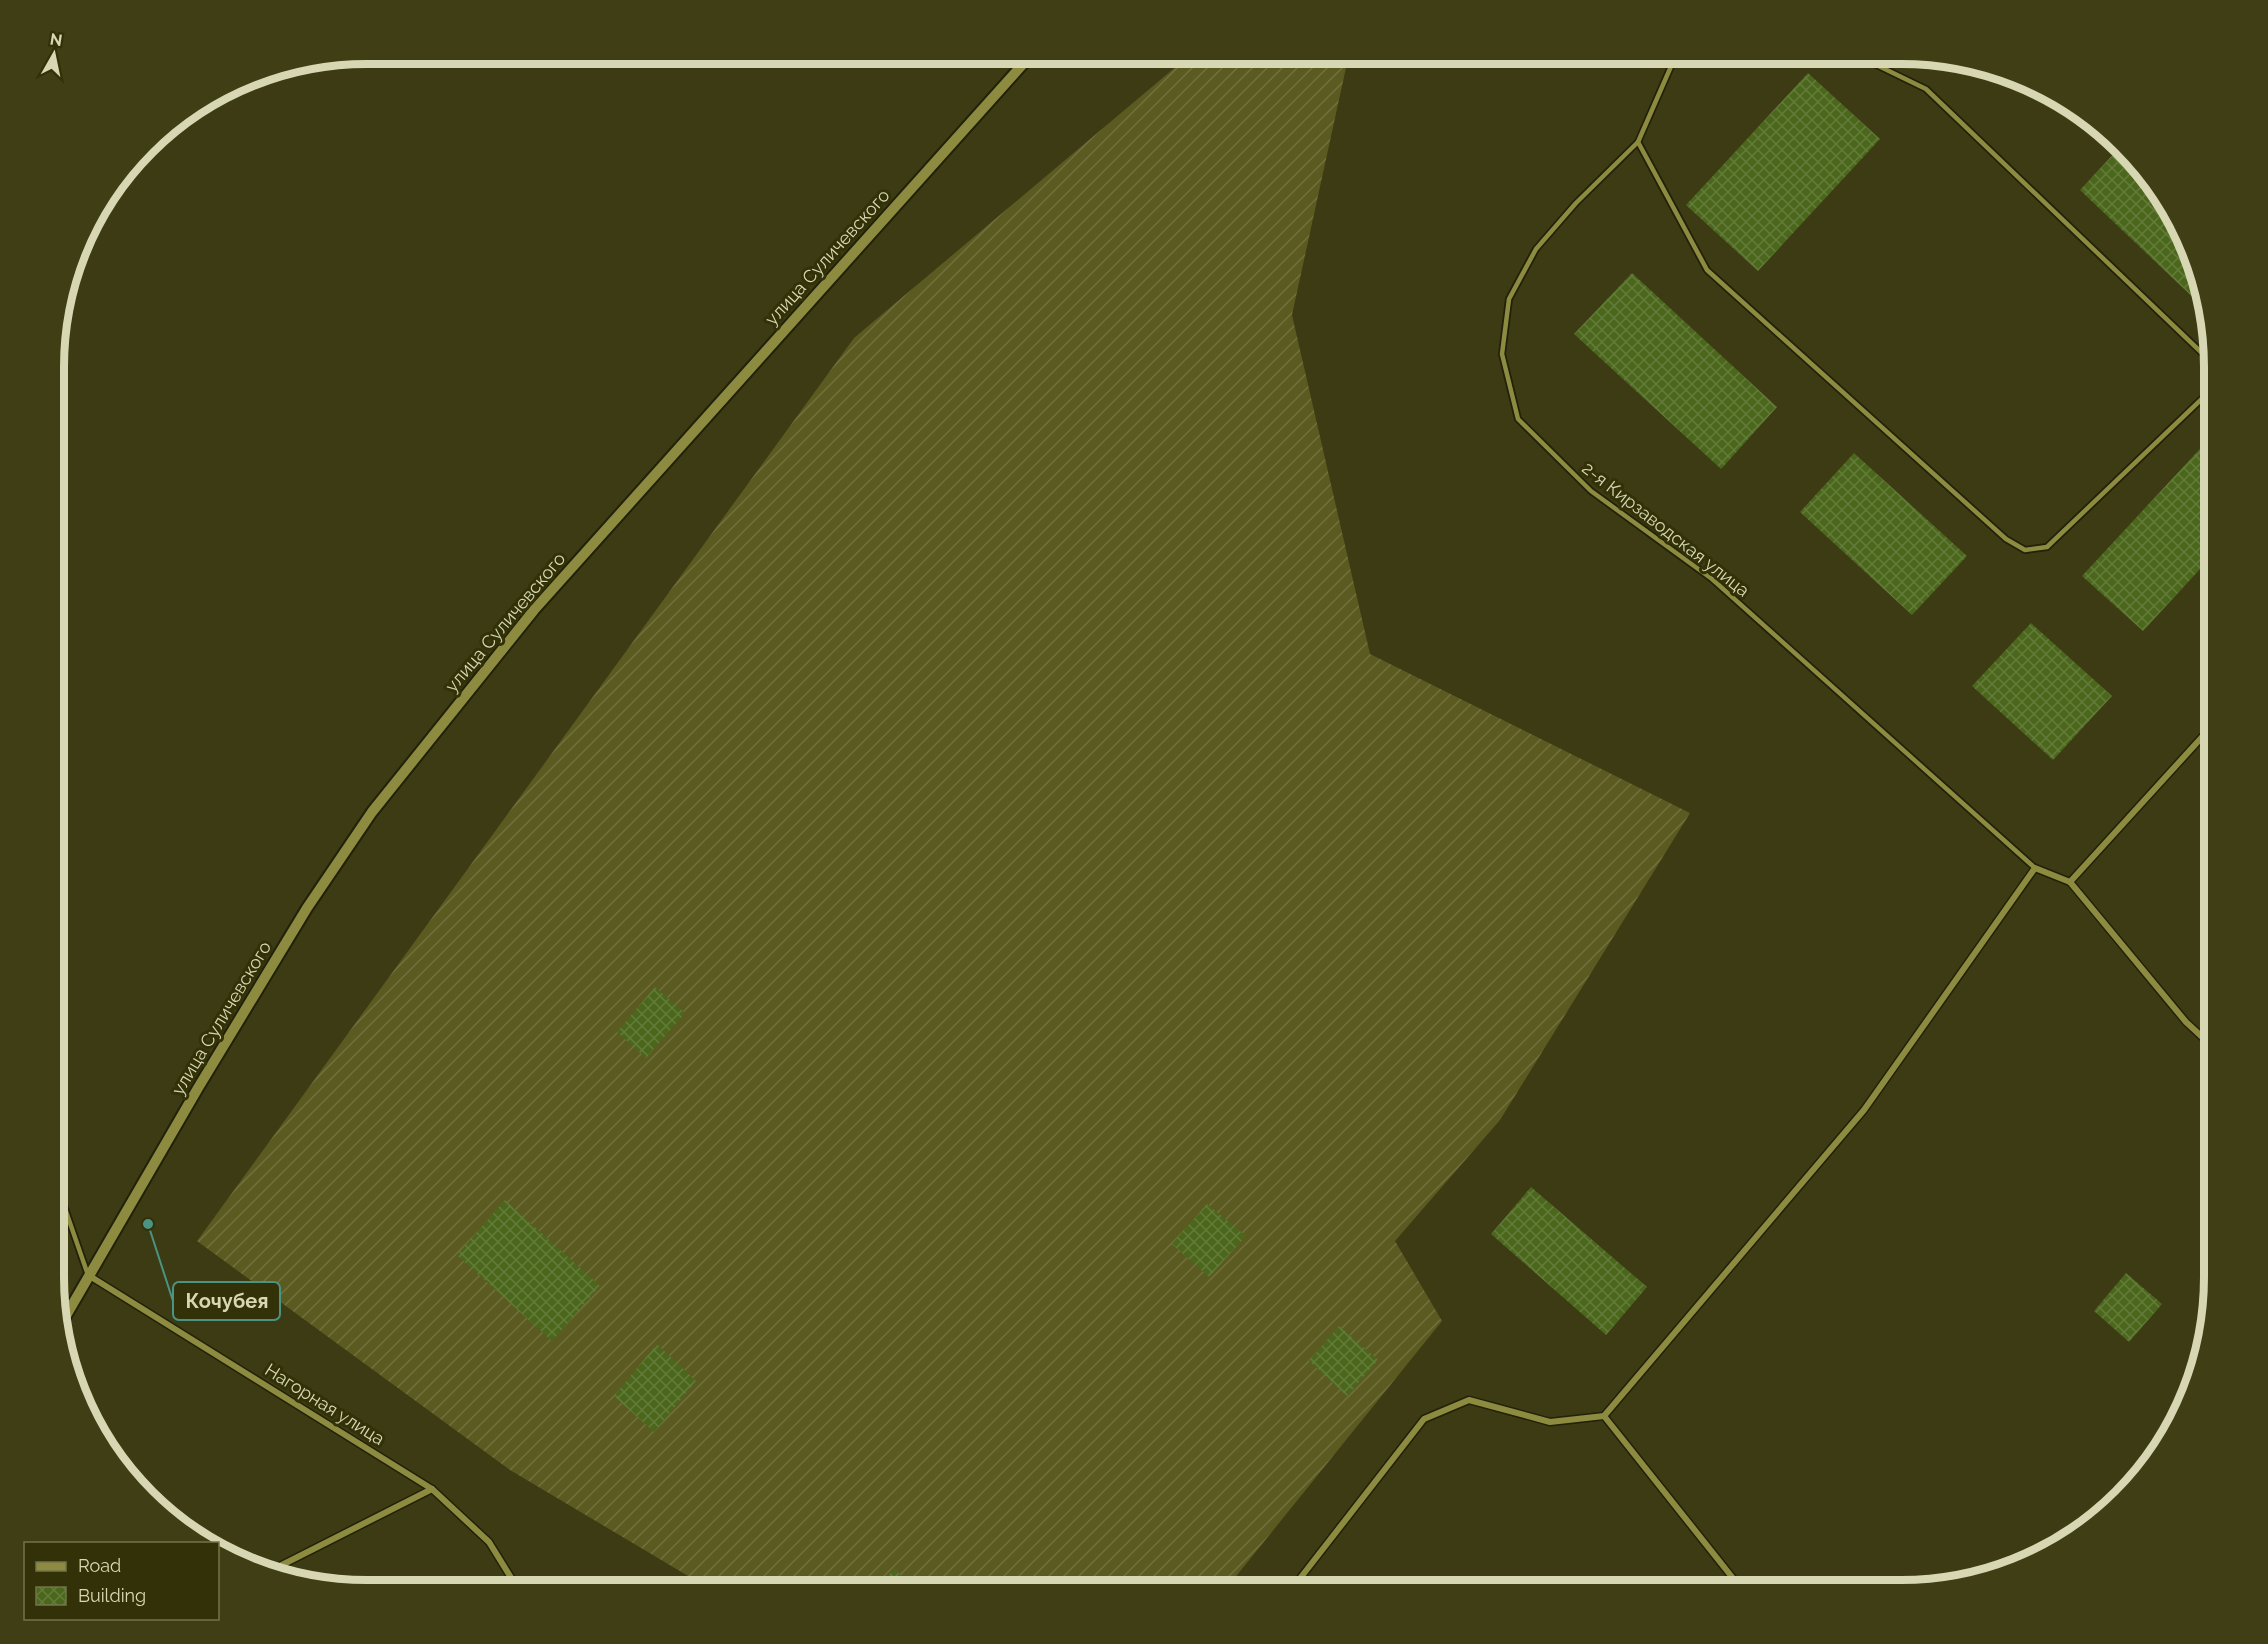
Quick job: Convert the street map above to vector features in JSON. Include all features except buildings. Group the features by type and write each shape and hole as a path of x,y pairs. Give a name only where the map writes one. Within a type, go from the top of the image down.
{"street":[{"name":"улица Суличевского","path":"67,1314 198,1088 295,928 372,812 534,610 1023,64"},
{"path":"2070,882 2204,735"},
{"path":"1299,1580 1424,1419 1468,1400 1550,1422 1605,1416 1864,1110 2035,868 2070,882 2186,1022 2204,1039"},
{"name":"Нагорная улица","path":"88,1275 432,1489 489,1542 512,1580"},
{"path":"1605,1416 1732,1577 1730,1580"},
{"path":"280,1566 432,1489"}],"lane":[{"name":"2-я Кирзаводская улица","path":"1672,64 1638,142 1576,203 1536,249 1509,298 1502,354 1518,419 1591,491 1712,579 2035,868"},
{"path":"1875,64 1926,89 2203,355"},
{"path":"1638,142 1707,270 2006,538 2025,550 2047,547 2204,397"},
{"path":"64,1206 88,1275"},
{"path":"1732,1577 1735,1580"}],"shaded area":[{"path":"1179,64 1347,64 1292,315 1370,654 1690,813 1500,1120 1395,1241 1442,1321 1233,1580 695,1580 510,1470 197,1241 854,338"}],"place":[{"name":"Кочубея","path":"148,1224"}]}
